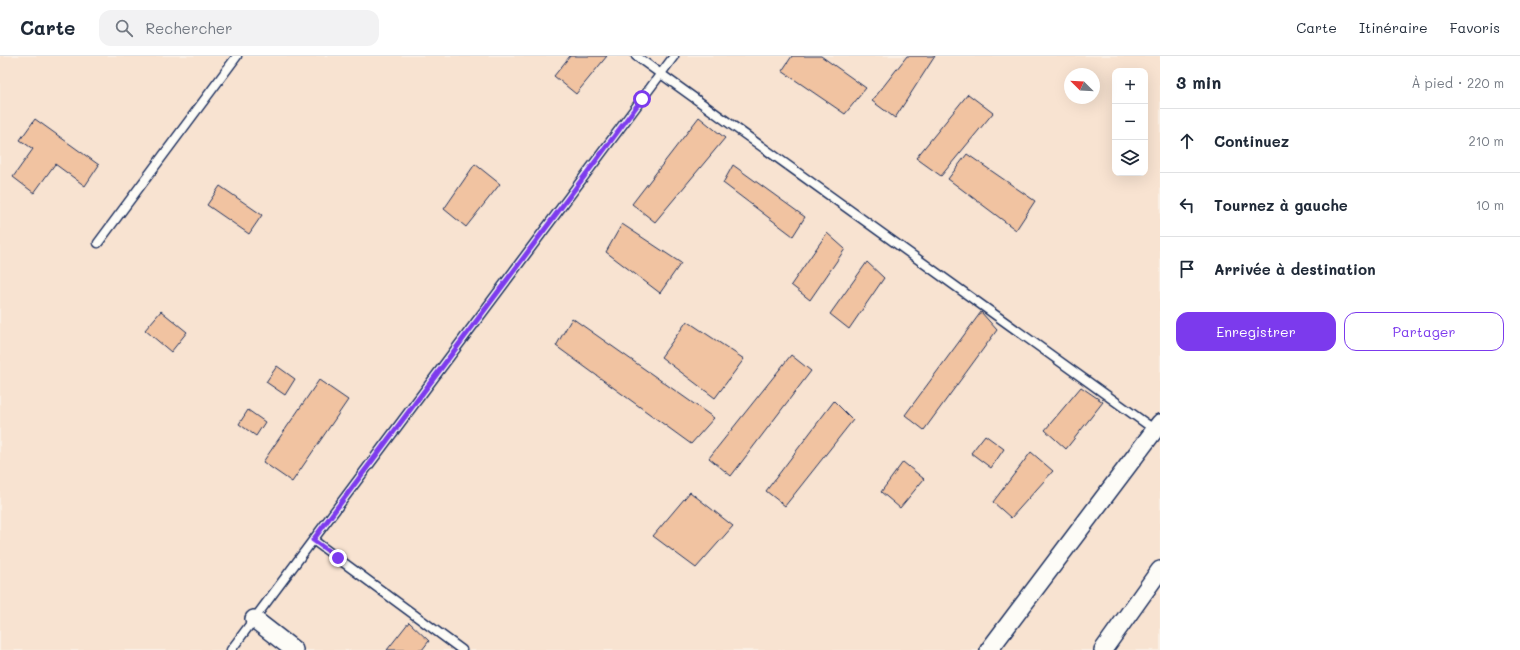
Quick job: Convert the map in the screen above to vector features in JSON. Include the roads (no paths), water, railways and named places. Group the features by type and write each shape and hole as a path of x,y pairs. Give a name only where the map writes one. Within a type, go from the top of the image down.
{"street":[{"path":"988,650 1158,429"},
{"path":"1103,650 1160,570"},
{"path":"254,619 294,650"}],"lane":[{"path":"98,243 237,56"},
{"path":"636,56 1158,429"},
{"path":"231,650 674,56"},
{"path":"313,540 462,650"}]}
